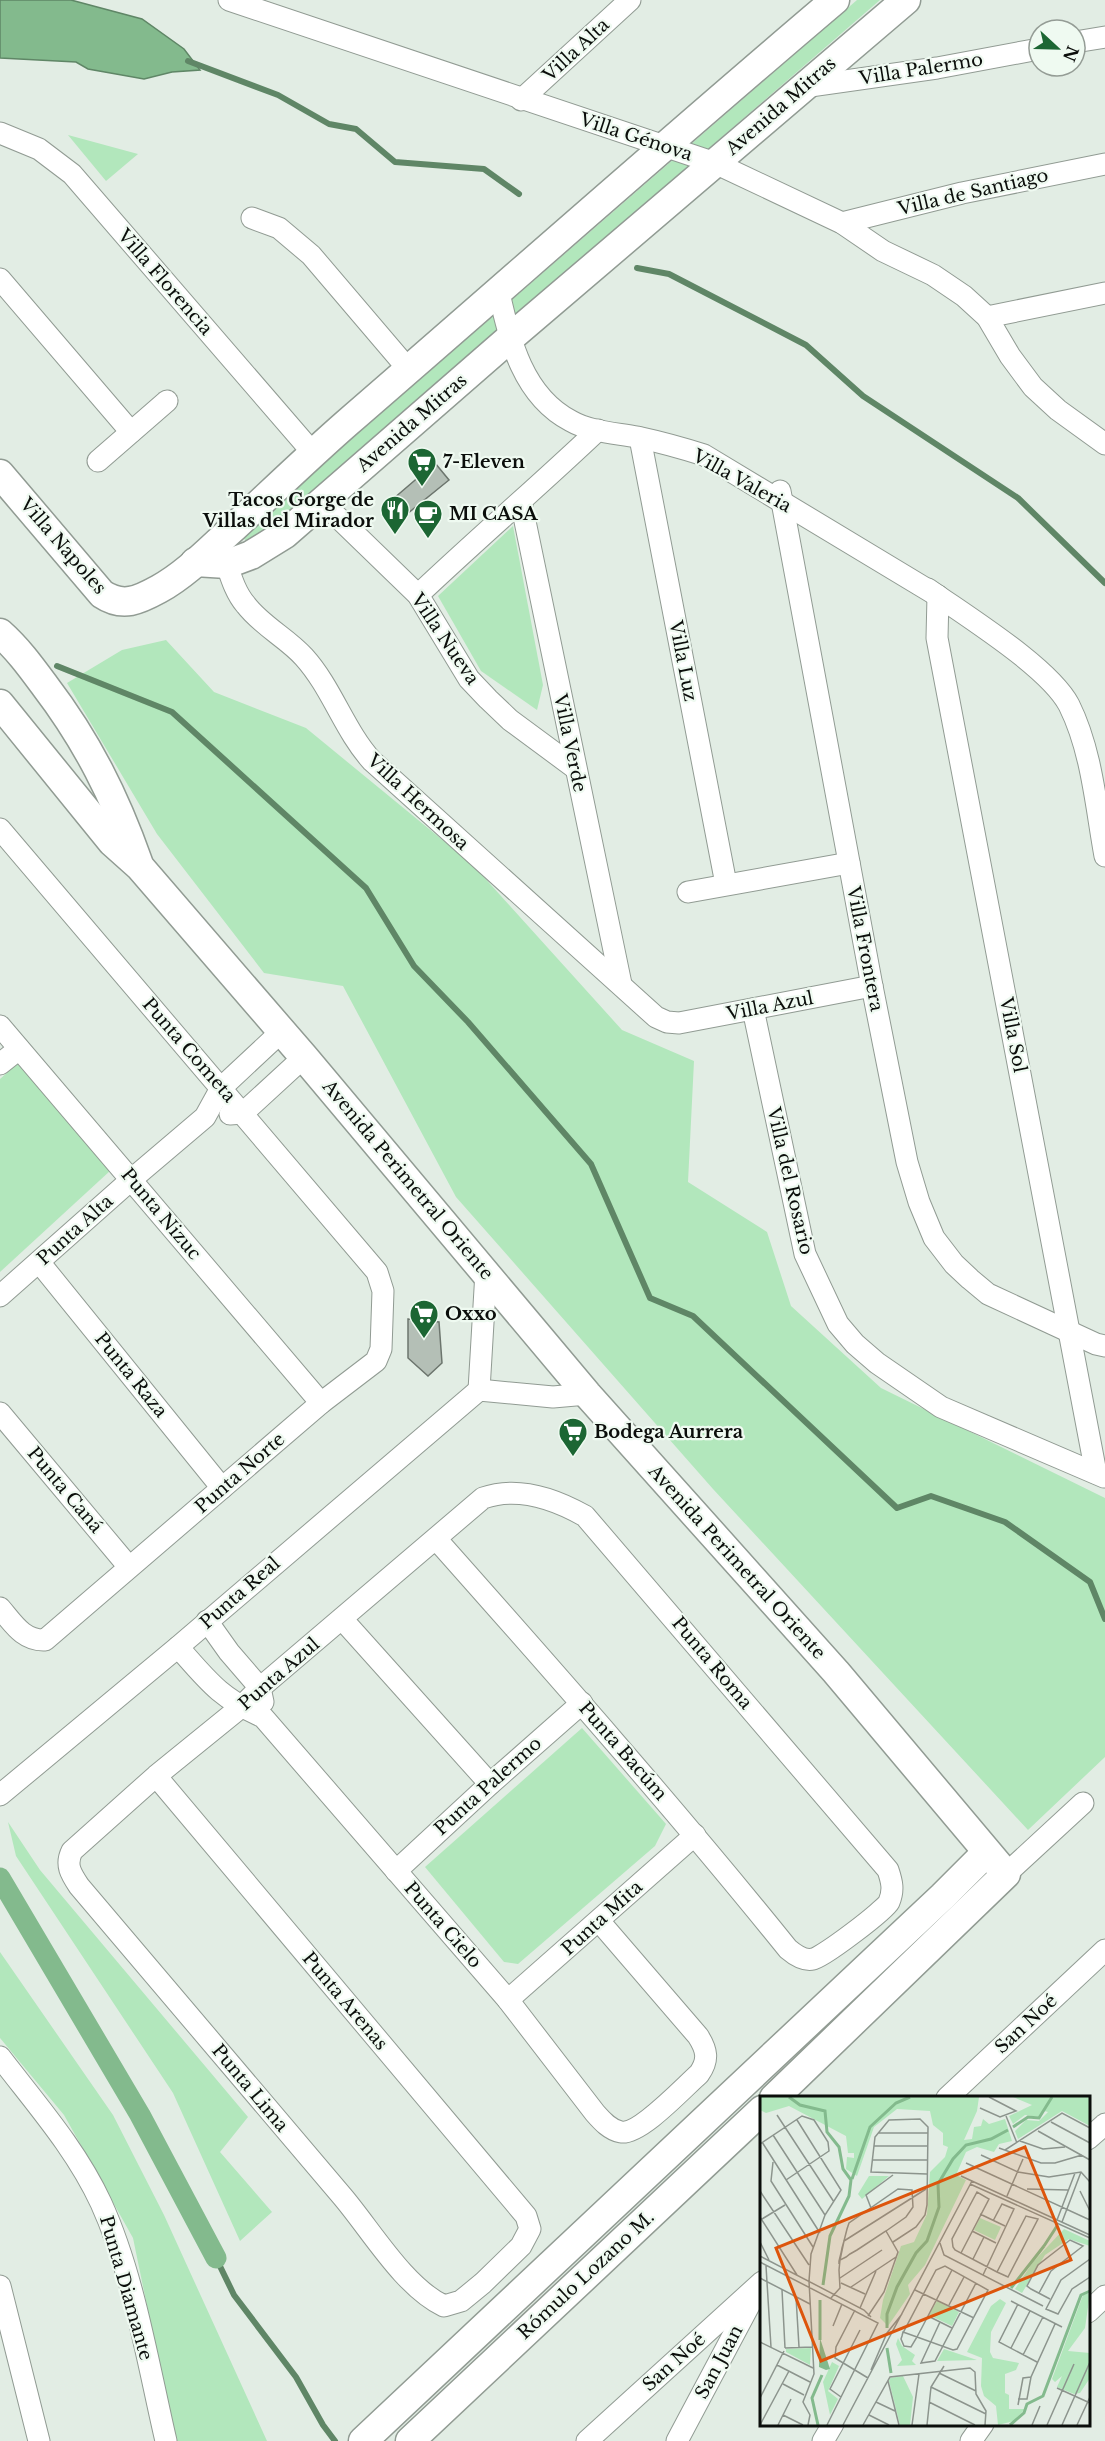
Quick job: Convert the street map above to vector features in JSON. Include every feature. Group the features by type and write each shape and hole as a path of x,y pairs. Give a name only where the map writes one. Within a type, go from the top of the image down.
{"street":[{"name":"Villa Génova","path":"229,0 715,163 842,223 883,250 933,275 964,296 987,317 1010,356 1033,387 1105,444"},
{"name":"Avenida Mitras","path":"223,553 313,453 499,293 663,146 835,0"},
{"name":"Avenida Mitras","path":"195,562 223,553 269,545 285,534 510,338 906,0"},
{"name":"Villa Alta","path":"522,100 623,1"},
{"path":"1087,40 1105,37"},
{"name":"Villa Palermo","path":"802,87 937,68 1027,51"},
{"name":"Villa Florencia","path":"0,134 39,149 72,174 313,453"},
{"name":"Villa de Santiago","path":"842,223 962,193 1105,164"},
{"path":"252,218 279,228 311,255 409,370"},
{"path":"0,279 131,432"},
{"name":"Villa Valeria","path":"499,293 510,338 523,370 537,393 554,410 572,422 598,430 640,438 704,455 782,497 938,596 1029,662 1055,686 1068,704 1085,752 1105,856"},
{"path":"987,317 1105,293"},
{"path":"98,461 167,401"},
{"path":"1081,427 1105,422"},
{"path":"418,595 598,430"},
{"name":"Villa Luz","path":"640,438 726,884"},
{"name":"Villa Napoles","path":"0,474 102,594 112,601 125,603 135,601 161,588 195,562"},
{"name":"Villa Valeria","path":"760,477 782,497"},
{"name":"Villa Frontera","path":"782,497 872,986 907,1162 919,1202 934,1238 954,1264 988,1294 1070,1331"},
{"name":"Villa Nueva","path":"322,502 418,595 469,679 510,720 575,768"},
{"name":"Villa Verde","path":"521,502 621,984"},
{"name":"Villa Hermosa","path":"223,553 235,588 246,606 304,657 319,678 358,746 387,777 656,1017 667,1022"},
{"name":"Villa Sol","path":"938,596 936,638 1100,1475"},
{"name":"Avenida Perimetral Oriente","path":"0,633 14,645 74,724 115,804 140,867"},
{"path":"0,645 56,714 58,732 54,740 40,753"},
{"name":"Avenida Perimetral Oriente","path":"0,704 112,842 140,867 282,1031 587,1394 836,1672 1006,1874"},
{"name":"Punta Cometa","path":"0,829 377,1272"},
{"path":"688,892 849,863"},
{"name":"Villa Azul","path":"667,1022 679,1023 872,986"},
{"name":"Villa del Rosario","path":"753,1009 805,1254 838,1324 855,1344 877,1363 934,1403 1100,1475"},
{"name":"Punta Nizuc","path":"0,1026 321,1403"},
{"name":"Punta Alta","path":"0,1296 132,1179 205,1118 221,1088 282,1031"},
{"path":"0,1065 19,1048"},
{"path":"205,1118 243,1113 304,1057"},
{"name":"Punta Raza","path":"39,1262 222,1488"},
{"name":"Punta Norte","path":"0,1608 24,1635 34,1641 45,1640 321,1403 376,1361 381,1349 383,1291 377,1272"},
{"path":"486,1272 478,1390 553,1397 587,1394"},
{"path":"1070,1331 1105,1346"},
{"name":"Punta Real","path":"0,1795 178,1647 478,1390"},
{"name":"Punta Caná","path":"0,1413 129,1568"},
{"name":"Punta Roma","path":"495,1494 508,1492 551,1500 585,1516 888,1870 894,1887 888,1904 827,1953 810,1960"},
{"name":"Punta Azul","path":"68,1860 72,1851 156,1776 241,1707 260,1688 483,1498 495,1494"},
{"name":"Punta Bacúm","path":"437,1539 582,1703 695,1835 788,1949 797,1956 810,1960"},
{"path":"342,1619 490,1784"},
{"path":"207,1621 229,1652 260,1688 264,1704 263,1717"},
{"name":"Punta Cielo","path":"178,1647 214,1688 241,1707 263,1717 508,2000 595,2113 604,2123 622,2132 631,2130 648,2120 699,2074 704,2067 707,2054 698,2036 599,1921"},
{"name":"Punta Palermo","path":"396,1871 582,1703"},
{"name":"Punta Arenas","path":"156,1776 526,2216 530,2229 521,2246 461,2301 444,2306"},
{"path":"1006,1874 1083,1803"},
{"name":"Punta Mita","path":"508,2000 695,1835"},
{"path":"363,2441 943,1896 986,1852"},
{"name":"Punta Lima","path":"68,1860 70,1871 79,1886 343,2197 414,2285 431,2300 444,2306"},
{"name":"Rómulo Lozano M.","path":"778,2096 1006,1874"},
{"name":"San Noé","path":"948,2096 1105,1950"},
{"name":"Punta Diamante","path":"0,2057 69,2146 100,2201 112,2229 140,2328 166,2441"},
{"name":"Rómulo Lozano M.","path":"410,2441 760,2114"},
{"path":"1090,2138 1105,2124"},
{"name":"San Noé","path":"587,2441 760,2285"},
{"path":"0,2286 39,2441"},
{"name":"San Juan","path":"677,2441 760,2287"},
{"path":"1090,2311 1105,2296"},
{"path":"823,2441 832,2426"},
{"path":"971,2441 982,2426"}],"shaded area":[{"path":"0,0 71,0 142,19 184,49 200,70 172,72 144,79 88,69 76,62 0,58"},
{"path":"857,0 880,0 250,546 241,535"},
{"path":"68,135 138,154 106,181"},
{"path":"513,526 543,685 537,710 481,671 438,596"},
{"path":"166,640 214,692 306,728 473,865 622,1030 694,1061 688,1182 767,1232 791,1306 881,1388 1105,1498 1105,1757 1028,1830 713,1489 456,1197 343,986 264,973 157,834 67,683 122,650"},
{"path":"19,1062 111,1170 0,1272 0,1079"},
{"path":"582,1728 666,1824 655,1846 518,1964 504,1962 425,1867"},
{"path":"8,1822 40,1870 248,2117 220,2152 272,2212 240,2241 173,2093 16,1856"},
{"path":"0,1952 113,2115 164,2215 267,2441 175,2441 133,2238 64,2115 0,2038"}],"building":[{"name":"7-Eleven","path":"435,463 449,480 407,514 393,499"},
{"name":"Oxxo","path":"408,1319 439,1322 442,1363 428,1376 408,1358"}],"waterway":[{"path":"188,61 278,95 329,124 356,129 395,162 484,169 519,194"},
{"path":"637,268 669,274 806,345 863,396 1018,498 1105,583"},
{"path":"57,666 172,712 366,888 414,966 468,1022 591,1164 650,1298 693,1316 897,1508 931,1496 1005,1522 1090,1582 1105,1619"},
{"path":"0,1878 140,2115 216,2258"},
{"path":"216,2258 234,2295 296,2377 323,2425 335,2441"}],"place":[{"name":"7-Eleven","path":"422,488"},
{"name":"Tacos Gorge de Villas del Mirador","path":"395,536"},
{"name":"MI CASA","path":"428,540"},
{"name":"Oxxo","path":"424,1340"},
{"name":"Bodega Aurrera","path":"573,1458"}]}
